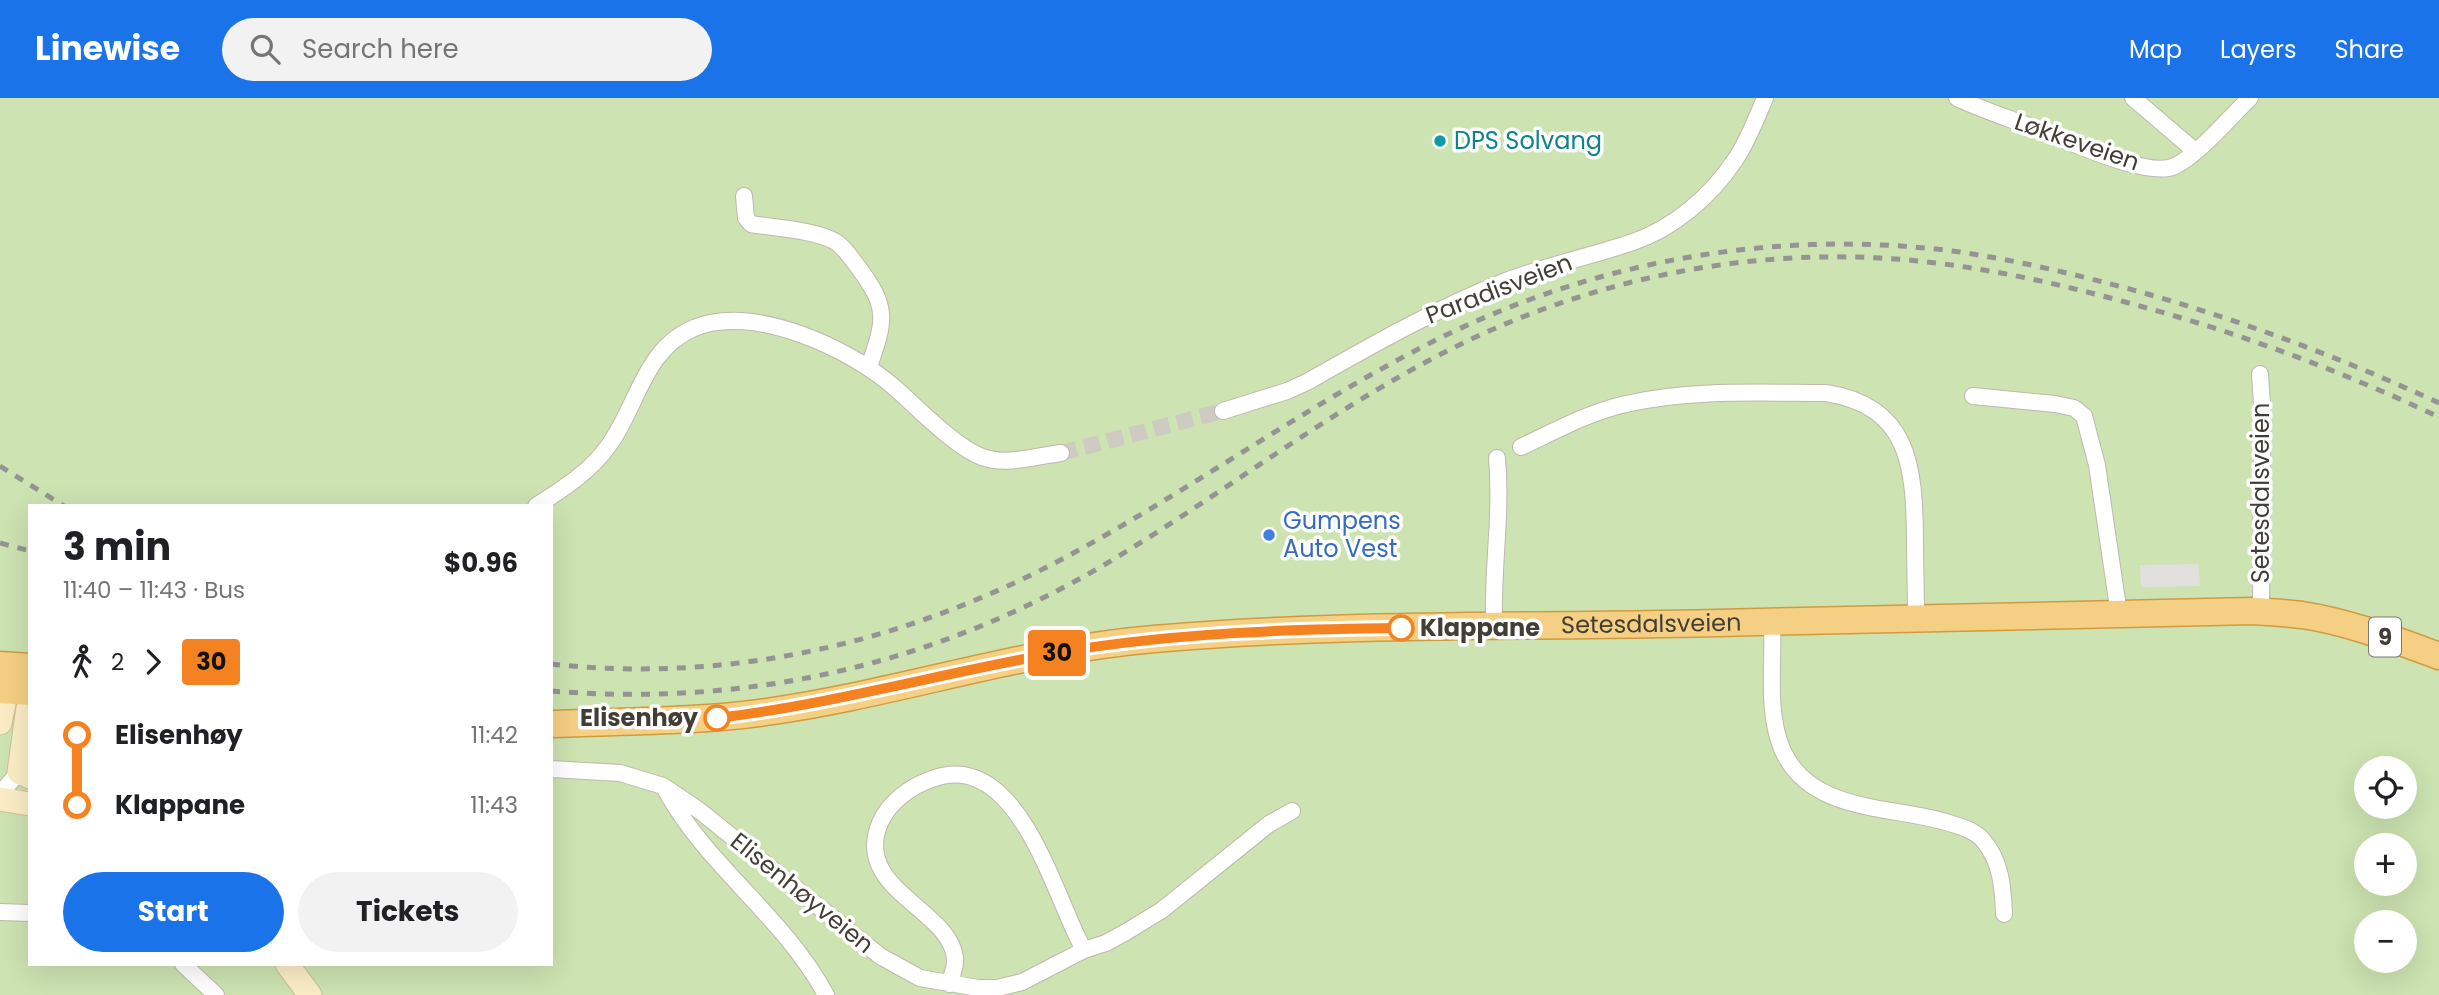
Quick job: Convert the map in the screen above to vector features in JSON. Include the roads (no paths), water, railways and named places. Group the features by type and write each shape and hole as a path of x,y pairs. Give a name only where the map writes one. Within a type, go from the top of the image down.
{"highway":[{"name":"Setesdalsveien","path":"553,724 692,720 767,712 1028,659 1146,639 1325,628 2273,613 2330,621 2439,656"},
{"name":"Setesdalsveien","path":"553,712 604,721"}],"main road":[{"path":"0,723 16,680"},
{"path":"16,680 28,715 24,774"},
{"path":"0,797 28,804"},
{"path":"288,966 310,995"}],"street":[{"name":"Paradisveien","path":"1223,411 1307,382 1423,318 1508,280 1627,244 1664,229 1703,197 1735,161 1765,98"},
{"name":"Løkkeveien","path":"1957,98 2088,150 2157,169 2172,168 2195,151 2250,98"},
{"name":"Løkkeveien","path":"2133,98 2195,151"},
{"path":"744,196 746,218 751,224 837,242 874,289 882,312 881,335 869,367"},
{"path":"539,504 573,481 609,445 648,368 662,349 696,327 739,322 784,329 821,342 869,367 935,424 981,457 1012,460 1061,453"},
{"name":"Setesdalsveien","path":"2260,374 2273,613"},
{"path":"1521,447 1599,412 1657,398 1715,394 1826,393 1844,396 1864,404 1895,431 1906,450 1912,474 1916,620"},
{"path":"1973,396 2055,404 2074,408 2084,416 2099,477 2119,614"},
{"path":"1494,626 1500,492 1497,458"},
{"path":"1772,622 1774,712 1782,749 1792,766 1803,779 1830,797 1928,817 1968,829 1980,836 1993,853 2000,872 2004,914"},
{"name":"Elisenhøyveien","path":"553,769 620,773 663,786 700,811 880,956 920,978 988,988 1022,982 1084,950 1106,943 1162,910 1269,824 1292,811"},
{"path":"0,797 24,774"},
{"path":"949,984 955,968 955,956 946,934 900,894 883,869 875,851 875,837 881,820 890,807 912,789 941,775 975,779 995,790 1012,806 1035,844 1084,950"},
{"path":"663,786 693,833 779,928 809,966 826,995"},
{"path":"0,912 28,914"},
{"path":"185,966 216,995"}],"tunnel":[{"path":"1061,453 1223,411"}],"railway":[{"path":"553,664 618,669 685,668 751,661 817,650 944,612 1006,587 1066,557 1160,503 1298,417 1440,338 1501,311 1564,288 1628,270 1694,256 1827,244 1960,252 2005,260 2115,285 2214,314 2328,355 2439,403"},
{"path":"553,691 625,694 697,692 768,685 838,672 906,653 973,629 1039,600 1104,565 1359,400 1447,351 1556,304 1671,273 1730,264 1789,258 1908,260 1966,267 2051,283 2175,316 2252,341 2365,384 2439,417"},
{"path":"0,466 61,504"},
{"path":"0,543 28,550"}],"place":[{"name":"DPS Solvang","path":"1440,141"},
{"name":"Gumpens Auto Vest","path":"1269,535"},
{"name":"Klappane","path":"1401,628"},
{"name":"Elisenhøy","path":"717,718"}]}
